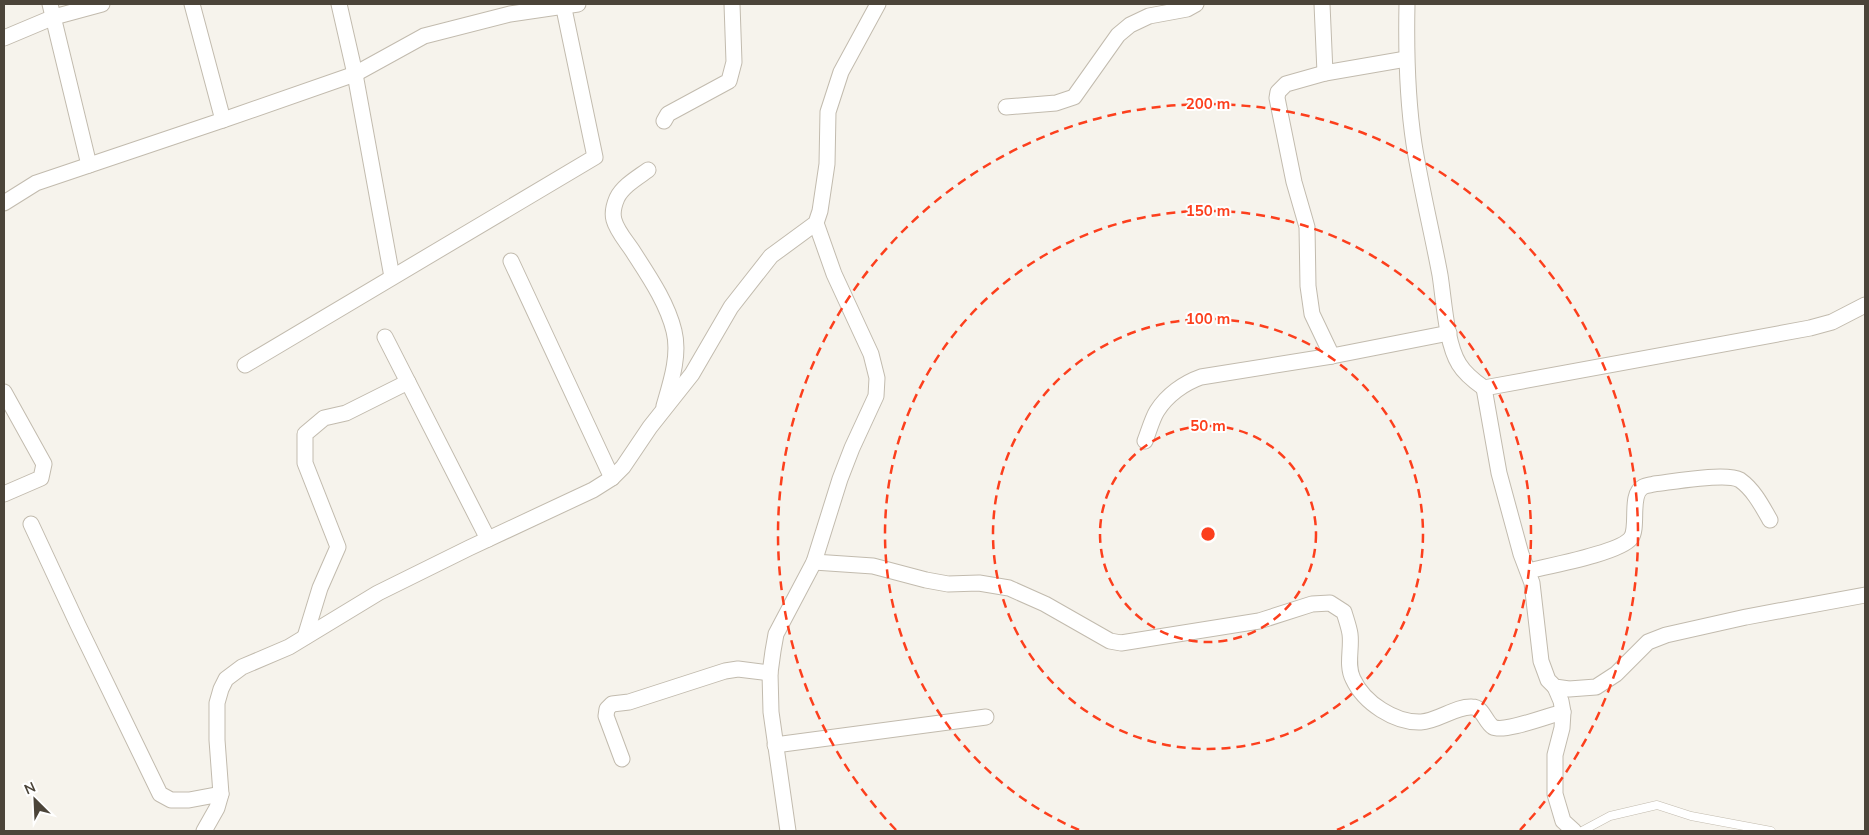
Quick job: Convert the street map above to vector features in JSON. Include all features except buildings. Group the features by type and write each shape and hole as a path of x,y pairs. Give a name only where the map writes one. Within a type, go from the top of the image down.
{"street":[{"path":"4,38 52,10 102,4"},
{"path":"192,4 223,120"},
{"path":"339,4 355,74 392,277"},
{"path":"664,121 668,114 729,81 734,62 732,4"},
{"path":"207,830 221,794 217,740 217,703 226,679 242,667 289,647 378,593 593,490 612,478 623,467 692,374 731,307 770,256 816,223 820,211 827,164 828,112 841,72 878,4"},
{"path":"1006,107 1056,103 1074,97 1118,35 1130,25 1149,16 1187,9 1196,4"},
{"path":"1322,4 1325,73"},
{"path":"1407,4 1406,59 1414,145 1449,332 1454,355 1459,365 1470,378 1484,388 1499,473 1534,595 1537,639 1541,661 1548,680 1555,687 1561,701 1563,712 1562,728 1555,755 1555,794 1563,821 1574,831"},
{"path":"4,203 36,183 355,74 424,36 510,14 568,5 595,157 245,364"},
{"path":"52,10 90,164"},
{"path":"1332,356 1312,314 1308,286 1307,227 1294,182 1277,98 1281,86 1286,84 1325,73 1406,59"},
{"path":"648,170 623,189 616,200 613,215 618,228 666,308 675,332 676,353 672,377 662,412"},
{"path":"788,831 771,712 770,673 776,634 814,562 840,479 876,396 877,378 871,354 834,274 816,223"},
{"path":"511,261 612,478"},
{"path":"1484,388 1810,328 1832,322 1865,305"},
{"path":"1145,441 1157,411 1172,394 1187,382 1201,377 1332,356 1449,332"},
{"path":"385,337 488,539"},
{"path":"305,637 320,588 338,547 304,463 305,434 324,418 346,413 408,382"},
{"path":"4,392 44,464 41,478 4,494"},
{"path":"1528,571 1607,551 1625,543 1634,532 1638,492 1644,486 1732,477 1747,486 1755,495 1770,520"},
{"path":"31,524 78,626 160,794 171,800 189,800 221,794"},
{"path":"814,562 873,566 948,584 979,583 1009,588 1045,604 1110,642 1121,644 1259,621 1312,604 1330,602 1344,612 1350,635 1349,661 1353,679 1382,711 1403,721 1422,722 1464,708 1474,707 1481,711 1488,723 1496,729 1508,728 1563,712"},
{"path":"1555,687 1569,689 1596,687 1616,674 1648,642 1666,634 1865,595"},
{"path":"622,759 606,716 607,709 612,704 629,702 725,671 738,669 770,673"},
{"path":"775,745 986,717"}],"lane":[{"path":"1582,831 1610,816 1657,805 1691,816 1770,831"}]}
